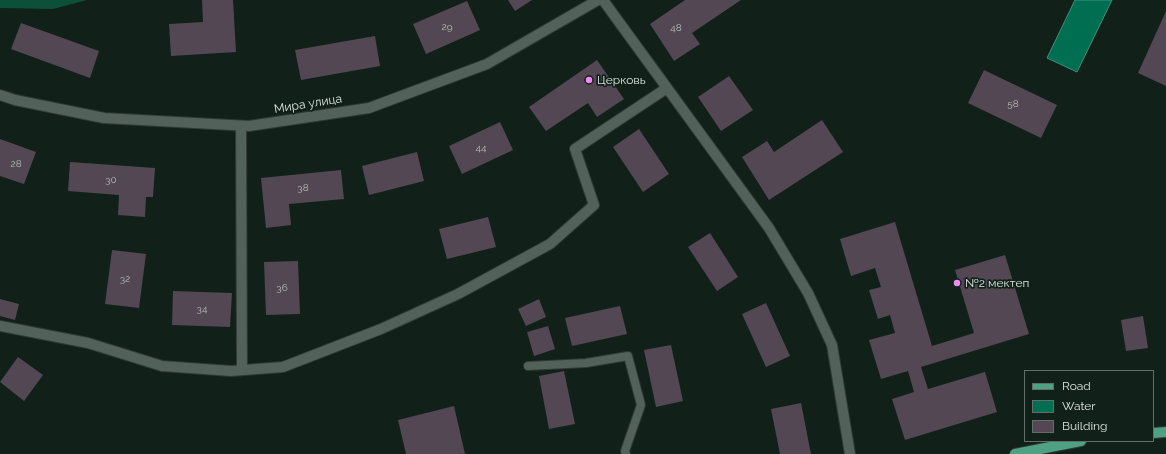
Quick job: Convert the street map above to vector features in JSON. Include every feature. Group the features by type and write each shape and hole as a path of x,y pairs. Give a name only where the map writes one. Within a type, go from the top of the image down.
{"main road":[{"path":"1154,433 1166,432"},
{"path":"1016,454 1075,442"}],"street":[{"name":"Мира улица","path":"0,95 15,100 104,118 241,126 369,108 487,64 598,0"},
{"path":"603,0 769,228 808,293 832,344 850,454"},
{"path":"0,326 88,343 162,366 231,371 283,367 381,330 458,294 550,244 594,205 575,149 667,88"},
{"path":"241,126 242,370"}],"lane":[{"path":"528,366 586,363 628,356 641,405 625,451 626,454"}],"shaded area":[{"path":"0,0 87,0 53,9 0,8"}],"water":[{"path":"1075,0 1112,0 1077,72 1047,58"}],"building":[{"path":"202,0 233,0 236,52 171,56 169,24 203,22"},
{"path":"508,0 532,0 515,11"},
{"path":"685,0 741,0 692,33 700,44 674,61 650,24"},
{"path":"467,1 480,30 426,54 413,24"},
{"path":"1166,11 1166,86 1138,73"},
{"path":"21,23 99,51 90,78 11,49"},
{"path":"375,36 380,66 301,80 295,50"},
{"name":"Церковь","path":"597,60 624,99 597,117 588,103 546,131 529,107"},
{"path":"984,70 1057,105 1041,138 968,103"},
{"path":"729,76 753,110 721,131 698,97"},
{"path":"822,120 843,152 769,200 742,157 767,141 774,152"},
{"path":"500,122 513,150 462,174 449,146"},
{"path":"639,129 669,174 643,192 613,147"},
{"path":"0,139 36,152 24,184 0,176"},
{"path":"417,152 424,181 369,195 362,166"},
{"path":"70,162 155,168 153,197 146,197 145,217 118,215 119,195 68,191"},
{"path":"341,170 344,199 289,204 291,225 266,228 261,178"},
{"path":"488,217 496,247 447,259 439,229"},
{"path":"895,222 932,346 974,333 955,270 1005,255 1029,334 921,367 928,389 985,372 997,412 905,440 892,399 914,392 908,371 881,379 869,340 895,333 890,315 878,319 869,290 881,287 875,268 851,276 840,239"},
{"path":"710,233 738,277 717,291 688,247"},
{"path":"112,250 146,254 139,308 105,304"},
{"path":"298,261 300,314 266,315 264,262"},
{"path":"173,291 232,293 230,327 172,325"},
{"path":"0,299 19,304 15,320 0,316"},
{"path":"539,299 546,317 526,326 518,309"},
{"path":"766,303 790,356 766,367 742,314"},
{"path":"620,306 627,334 572,346 565,318"},
{"path":"1143,316 1148,348 1126,351 1121,320"},
{"path":"548,326 555,349 534,356 527,332"},
{"path":"671,345 683,401 656,407 644,350"},
{"path":"18,357 43,375 24,401 0,382"},
{"path":"564,371 575,424 549,429 539,376"},
{"path":"801,403 811,454 780,454 771,409"},
{"path":"454,406 465,454 406,454 398,420"}],"place":[{"name":"Церковь","path":"589,80"},
{"name":"№2 мектеп","path":"957,283"}]}
